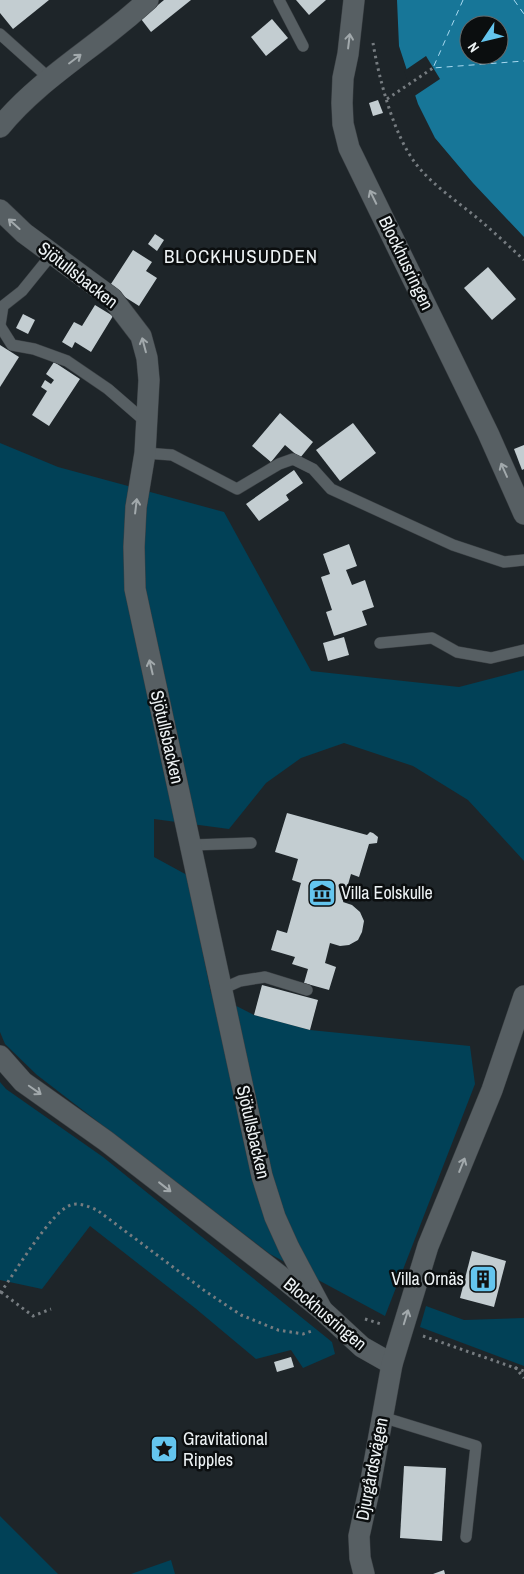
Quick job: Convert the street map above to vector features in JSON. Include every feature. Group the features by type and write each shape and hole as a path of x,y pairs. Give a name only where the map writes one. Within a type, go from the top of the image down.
{"street":[{"path":"0,127 14,110 49,78 112,31 148,0"},
{"name":"Blockhusringen","path":"354,0 348,54 343,78 342,103 343,124 350,148 488,433 524,514"},
{"name":"Sjötullsbacken","path":"0,210 24,233 112,298 141,336 147,358 149,380 144,453 136,508 134,547 135,589 192,845 262,1176 275,1218 289,1248 328,1316"},
{"path":"392,1364 428,1246 492,1090 524,996"},
{"name":"Blockhusringen","path":"0,1056 23,1082 106,1141 328,1316 362,1347 392,1364"},
{"name":"Djurgårdsvägen","path":"364,1574 360,1558 359,1536 392,1364"}],"lane":[{"path":"279,0 303,46"},
{"path":"0,34 49,78"},
{"path":"52,254 22,291 3,306 0,325 12,345 34,349 67,361 108,389 146,422"},
{"path":"144,453 172,454 237,489 279,464 293,459 313,469 332,489 453,545 504,562 524,560"},
{"path":"380,643 432,638 458,652 490,658 524,650"},
{"path":"192,845 251,843"},
{"path":"222,989 240,981 265,977 307,990"},
{"path":"382,1417 476,1446 466,1537"}],"path":[{"path":"372,36 387,99 398,132 416,164 447,195 481,221 524,260"},
{"path":"387,99 433,68"},
{"path":"51,1309 33,1316 1,1292 47,1226 58,1214 71,1204 85,1205 97,1210 205,1291 241,1315 278,1330 303,1334 328,1316 358,1316 524,1371"},
{"path":"514,1367 524,1378"}],"shaded area":[{"path":"397,0 524,0 524,237 473,183 435,138 418,104 399,46"},
{"path":"0,443 58,467 224,512 311,671 459,687 524,670 524,861 468,800 413,766 344,743 301,758 266,783 229,829 154,819 154,857 187,875 211,993 254,1015 310,1030 470,1046 475,1084 385,1316 270,1254 37,1075 5,1044 0,1032"},
{"path":"0,1082 6,1089 103,1157 332,1342 335,1354 303,1368 291,1350 256,1359 195,1308 90,1226 42,1289 0,1280"},
{"path":"426,1306 464,1320 524,1318 524,1366 420,1327"},
{"path":"0,1516 58,1574 0,1574"},
{"path":"171,1560 175,1574 131,1574"}],"pier":[{"path":"426,56 440,79 413,97 404,71"}],"building":[{"path":"0,0 49,0 13,29 0,13"},
{"path":"164,0 191,0 151,32 141,19"},
{"path":"296,0 326,0 309,15"},
{"path":"272,19 288,38 266,56 251,37"},
{"path":"378,100 383,113 373,116 369,103"},
{"path":"155,234 164,240 157,251 148,244"},
{"path":"133,250 152,262 146,271 157,278 139,306 109,287"},
{"path":"488,267 516,299 492,320 464,288"},
{"path":"95,305 113,316 91,352 75,342 72,348 62,342 74,322 82,326"},
{"path":"23,314 35,320 28,334 16,328"},
{"path":"0,345 19,357 0,387"},
{"path":"54,362 80,379 49,426 32,415 47,391 41,387 45,380 51,384 54,380 46,374"},
{"path":"280,413 313,442 300,458 285,445 271,462 252,446"},
{"path":"353,423 376,453 340,481 316,450"},
{"path":"524,445 524,469 522,470 514,449"},
{"path":"294,470 303,483 286,495 289,500 259,521 246,504"},
{"path":"349,544 357,566 346,570 352,585 365,580 374,607 362,611 367,625 334,636 326,612 332,610 321,577 330,574 323,554"},
{"path":"344,637 349,655 328,661 323,643"},
{"name":"Villa Eolskulle","path":"287,813 367,835 370,832 378,837 377,843 369,844 359,877 351,874 343,902 352,905 360,912 364,921 362,932 358,940 349,945 340,946 330,943 325,963 336,967 329,990 304,983 308,969 292,964 295,957 271,950 277,930 287,933 301,883 292,880 298,859 275,852"},
{"path":"262,985 318,1000 310,1030 254,1015"},
{"name":"Villa Ornäs","path":"472,1251 506,1261 494,1307 460,1298"},
{"path":"291,1357 294,1367 277,1372 274,1362"},
{"path":"404,1466 446,1468 442,1541 400,1538"},
{"path":"444,1570 445,1574 433,1574"}],"ferry route":[{"path":"463,0 433,68 524,61"},
{"path":"514,0 524,14"}],"place":[{"name":"Villa Eolskulle","path":"322,893"},
{"name":"Villa Ornäs","path":"483,1279"},
{"name":"Gravitational Ripples","path":"164,1449"}],"district":[{"name":"BLOCKHUSUDDEN","path":"241,256"}]}
